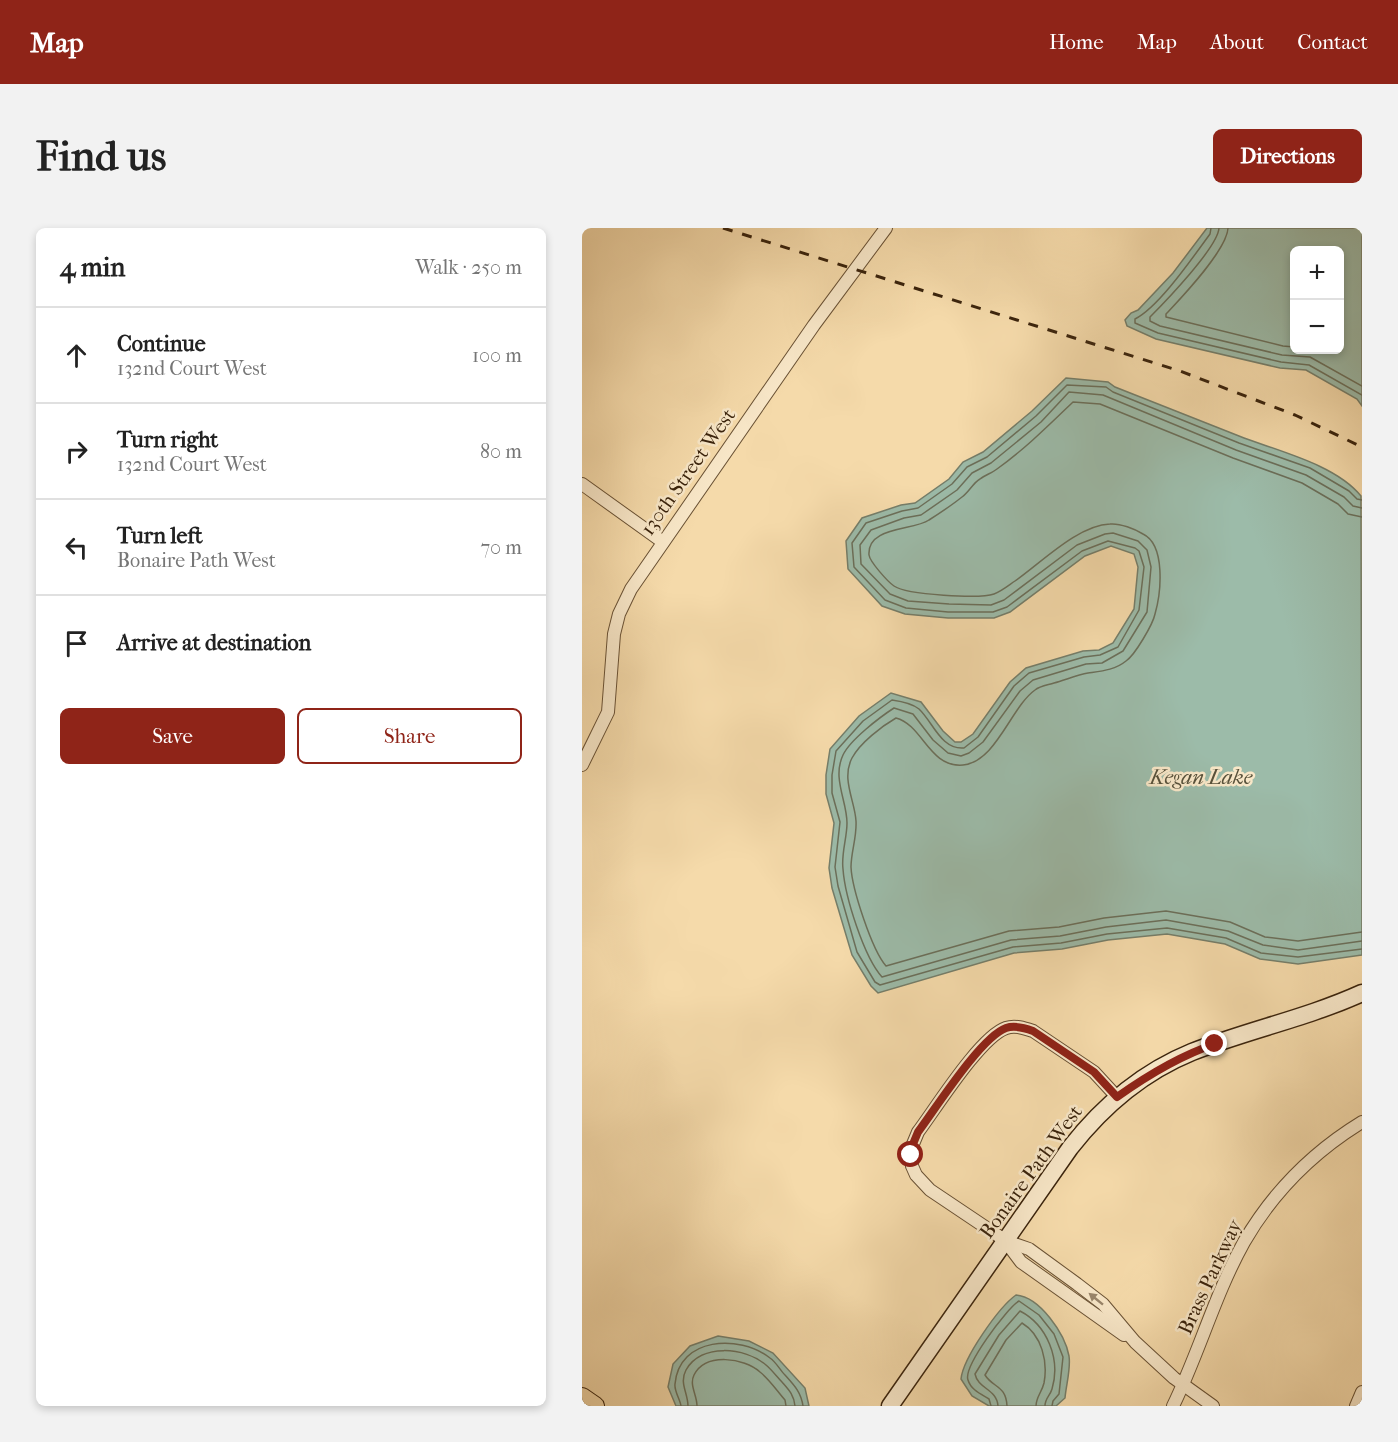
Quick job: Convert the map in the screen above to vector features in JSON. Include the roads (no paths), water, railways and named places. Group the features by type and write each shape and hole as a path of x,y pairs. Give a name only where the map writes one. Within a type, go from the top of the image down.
{"main road":[{"path":"582,1397 595,1406"}],"street":[{"name":"130th Street West","path":"582,765 608,712 614,634 619,614 631,590 808,333 886,228"},
{"path":"582,484 663,542"},
{"name":"Bonaire Path West","path":"890,1406 1070,1148 1117,1097 1165,1065 1191,1052 1309,1014 1362,993"},
{"path":"1117,1097 1094,1072 1033,1031 1007,1027 985,1042 918,1132 911,1155 916,1175 930,1190 1006,1241 1022,1262 1094,1316 1135,1342 1182,1384 1213,1406"},
{"name":"Brass Parkway","path":"1173,1406 1235,1260 1260,1218 1283,1187 1304,1166 1338,1137 1362,1122"},
{"path":"1356,1406 1362,1393"}],"water":[{"path":"1207,228 1362,228 1362,406 1357,399 1306,370 1280,368 1156,339 1127,326 1125,320 1131,313 1138,310 1173,273"},
{"name":"Kegan Lake","path":"1066,378 1108,382 1115,387 1304,460 1336,475 1361,496 1362,955 1298,964 1260,959 1225,944 1167,934 1108,940 1062,949 1014,953 878,993 871,986 852,955 832,888 829,868 834,823 826,794 830,749 859,716 891,693 921,702 943,731 955,742 961,742 973,734 1010,682 1026,668 1083,651 1099,650 1113,643 1134,609 1138,567 1134,554 1111,546 1085,556 1010,612 994,618 948,618 905,614 882,606 848,569 846,541 862,518 901,505 915,503 949,479 963,462 983,452 1032,411"},
{"path":"1016,1295 1025,1297 1042,1309 1057,1328 1067,1347 1069,1366 1065,1398 1056,1406 989,1406 972,1396 961,1379 975,1346 1001,1310"},
{"path":"718,1336 749,1341 773,1353 805,1388 809,1406 676,1406 668,1387 673,1364 690,1346"}],"railway":[{"path":"723,228 1180,371 1295,415 1362,447"}]}
